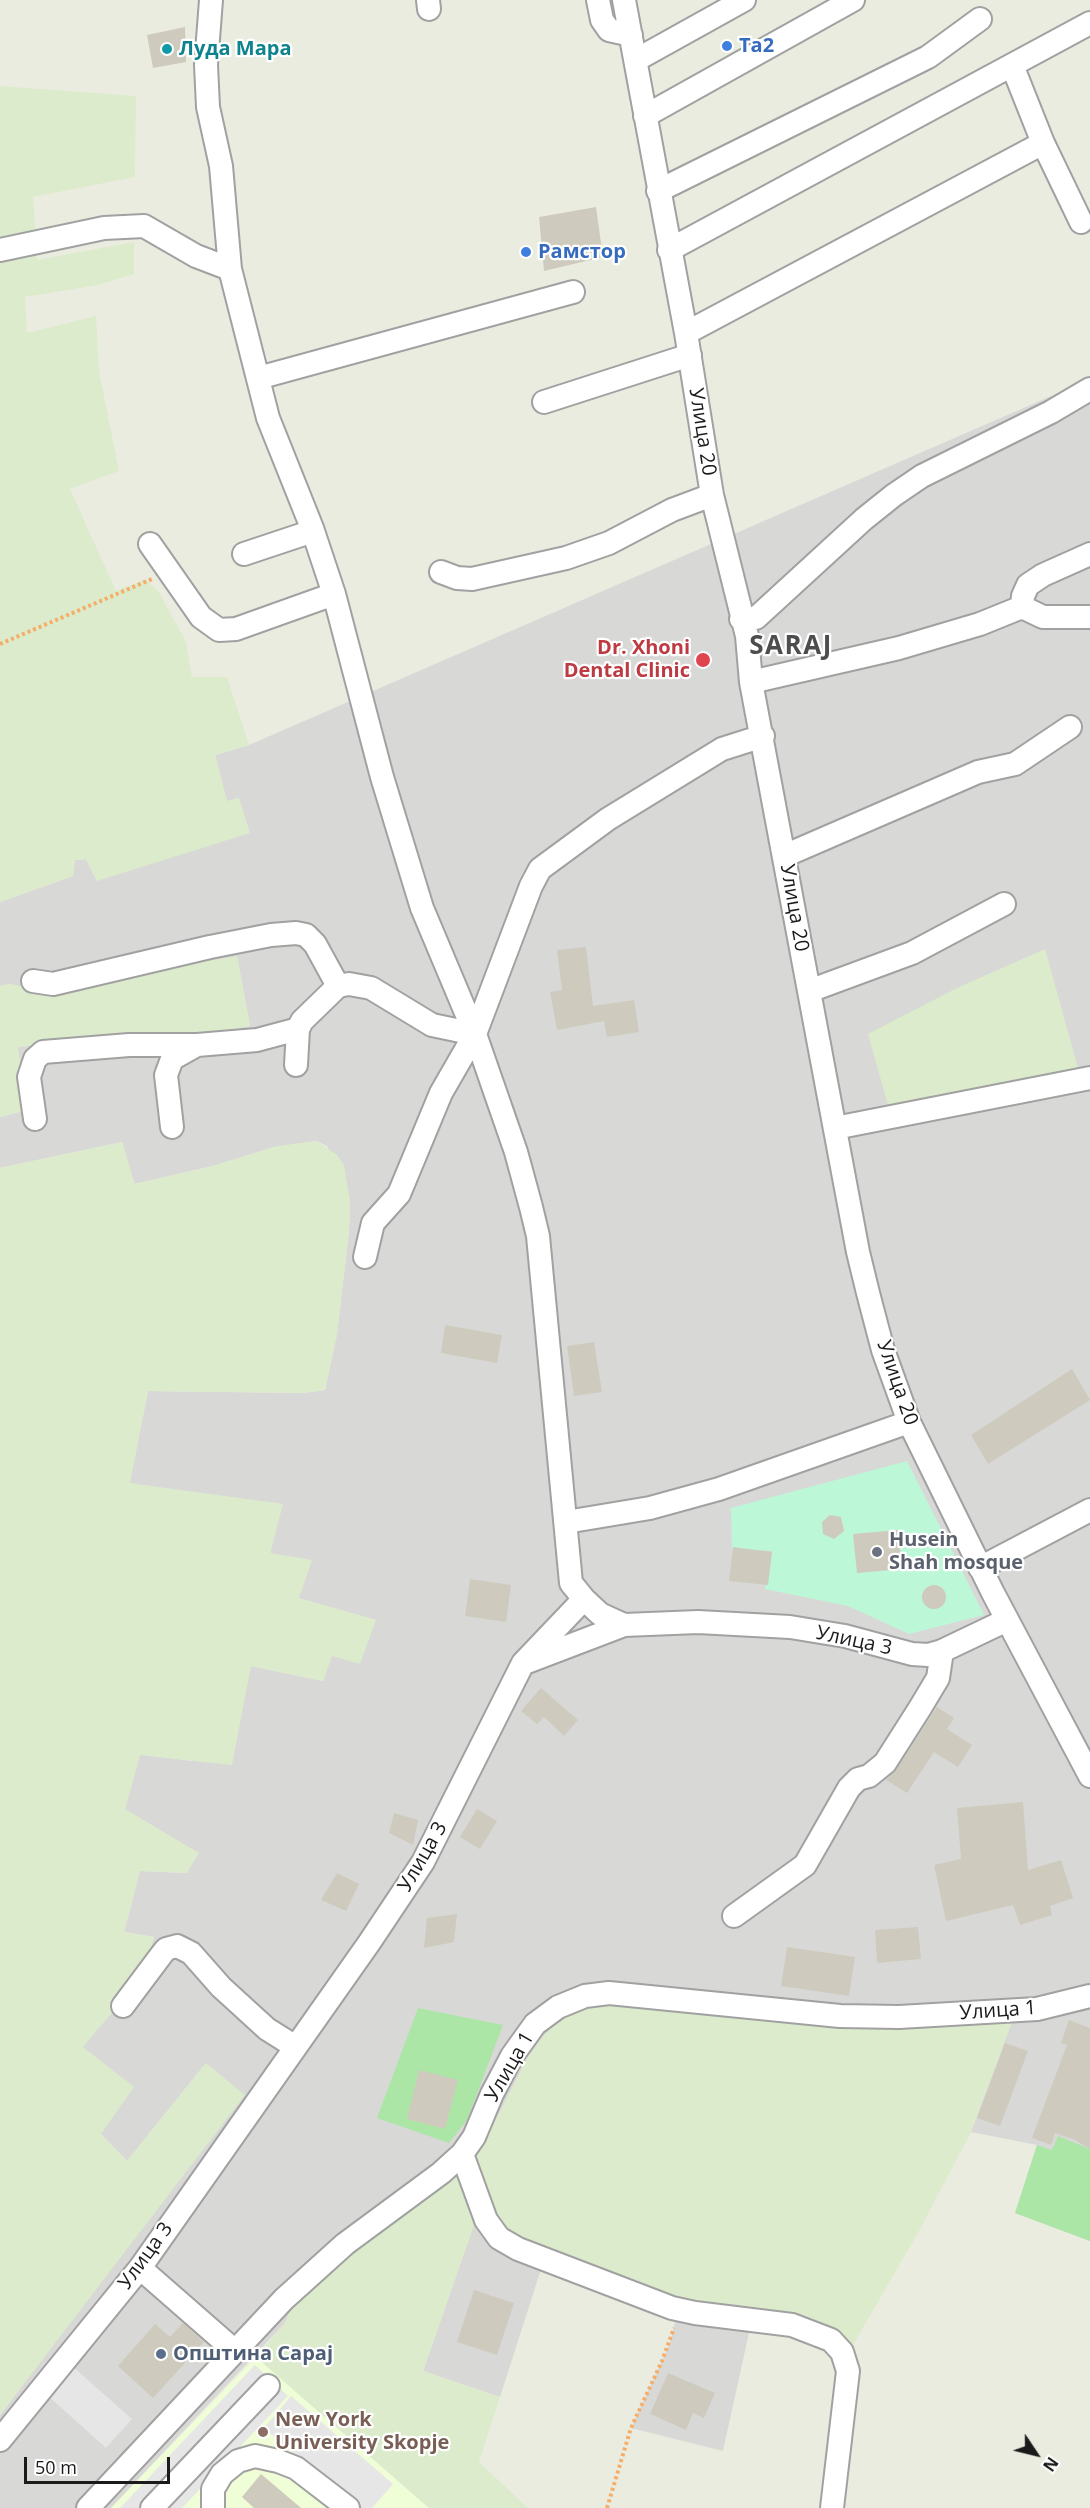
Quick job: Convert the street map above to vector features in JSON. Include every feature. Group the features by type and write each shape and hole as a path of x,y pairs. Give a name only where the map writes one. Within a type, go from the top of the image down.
{"street":[{"path":"211,0 206,65 208,107 221,166 231,269 268,418 313,531 334,594 382,777 422,908 475,1034 516,1152 538,1236 572,1584 600,1614 624,1625"},
{"path":"598,0 602,20 609,30 618,35 631,35"},
{"name":"Улица 20","path":"624,0 690,355 712,495 728,550 741,619 747,636 751,682 763,736 860,1262 883,1350 909,1422 980,1568 1090,1776"},
{"path":"636,60 744,0"},
{"path":"645,116 853,0"},
{"path":"658,191 928,57 980,19"},
{"path":"669,250 1090,23"},
{"path":"1012,65 1043,143 1081,222"},
{"path":"686,333 1043,143"},
{"path":"0,250 104,228 144,226 196,256 231,269"},
{"path":"258,378 573,292"},
{"path":"544,402 690,355"},
{"path":"741,619 756,618 894,495 922,476 1051,412 1090,389"},
{"path":"441,572 457,578 472,579 566,558 609,543 672,510 712,495"},
{"path":"244,554 313,531"},
{"path":"150,544 201,617 219,630 236,629 334,594"},
{"path":"1022,607 1023,596 1028,585 1043,575 1090,554"},
{"path":"751,682 899,648 980,624 1022,607 1043,617 1090,618"},
{"path":"784,856 978,772 1015,764 1070,727"},
{"path":"365,1257 373,1223 399,1194 441,1093 475,1034 531,886 545,863 608,819 722,749 763,736"},
{"path":"809,992 912,953 1004,904"},
{"path":"33,981 53,984 210,947 271,935 296,933 306,936 315,944 338,986"},
{"path":"296,1065 298,1029 308,1013 338,986 349,984 371,988 425,1022 475,1034"},
{"path":"34,1119 28,1077 35,1059 43,1052 129,1045 249,1042 298,1029"},
{"path":"172,1127 167,1097 167,1067 171,1059 197,1045"},
{"path":"835,1128 1090,1078"},
{"path":"566,1522 650,1508 719,1490 909,1422"},
{"path":"980,1568 1090,1510"},
{"path":"523,1663 584,1599"},
{"name":"Улица 3","path":"0,2440 140,2268 423,1862 523,1663 624,1625 698,1622 768,1626 845,1636 912,1654 928,1655 942,1651 1007,1620"},
{"path":"734,1916 805,1865 849,1788 858,1779 869,1776 885,1763 939,1678 942,1651"},
{"path":"123,2006 166,1949 177,1946 191,1953 220,1987 267,2029 294,2046"},
{"name":"Улица 1","path":"88,2508 284,2299 345,2244 433,2180 462,2154 474,2137 492,2094 524,2038 547,2015 585,1996 609,1993 840,2016 899,2017 1037,2009 1090,1996"},
{"path":"462,2154 486,2220 507,2244 567,2269 678,2309 792,2325 821,2334 831,2340 842,2352 848,2371 832,2508"},
{"path":"140,2268 235,2351"},
{"path":"152,2508 268,2386"},
{"path":"213,2508 213,2489 222,2474 238,2461 255,2456 296,2468 348,2508"}],"path":[{"path":"0,644 170,573"},
{"path":"607,2508 631,2428 670,2343 678,2309"}],"shaded area":[{"path":"0,86 136,96 135,177 33,197 37,260 134,242 134,274 98,285 25,297 27,333 96,316 99,371 119,471 70,489 116,591 146,579 160,594 186,642 192,677 227,677 249,745 215,755 227,801 239,798 250,833 97,881 86,859 75,860 73,876 0,902"},
{"path":"1090,379 1090,2241 1015,2213 1037,2145 971,2132 1011,2023 906,2027 828,2025 609,2003 528,2057 479,2153 467,2169 301,2286 285,2323 111,2508 0,2508 0,2415 90,2296 206,2063 127,2161 101,2134 82,2047 115,2009 147,1959 154,1937 124,1932 140,1871 186,1873 125,1809 140,1754 192,1761 251,1666 323,1681 331,1656 376,1620 298,1598 270,1554 282,1504 129,1484 148,1391 304,1393 325,1390 337,1334 349,1231 350,1201 327,1146 316,1141 274,1147 213,1166 134,1184 122,1142 0,1168 0,1117 27,1110 17,1047 250,1026 237,957 41,991 10,984 0,986 0,902 73,876 75,860 86,859 97,881 239,798 227,802 215,755 249,745"},
{"path":"1045,949 1078,1068 889,1109 868,1034 957,988"},
{"path":"237,956 250,1026 205,1034 64,1041 18,1047 27,1110 0,1117 0,986 10,984 26,987 122,975"},
{"path":"316,1141 336,1154 344,1165 350,1201 349,1231 337,1334 325,1390 304,1393 148,1391 130,1483 283,1504 270,1553 312,1560 299,1598 376,1620 360,1664 332,1656 323,1681 251,1666 232,1765 140,1755 125,1809 199,1853 187,1873 140,1871 124,1932 154,1937 147,1959 115,2009 83,2047 134,2087 101,2134 127,2161 206,2063 245,2095 0,2415 0,1168 122,1142 135,1184 213,1166 274,1147"},
{"path":"907,1461 984,1615 909,1634 848,1606 765,1589 772,1551 732,1549 731,1508"},
{"path":"609,2003 828,2025 906,2027 1012,2022 971,2132 919,2231 845,2359 831,2340 713,2315 518,2249 480,2208 423,2371 500,2397 479,2462 528,2508 429,2508 256,2357 285,2323 301,2286 467,2169 479,2153 528,2057 543,2036 557,2022 575,2012"},
{"path":"480,2207 544,2260 500,2397 423,2371"},
{"path":"678,2309 752,2319 723,2451 631,2428 670,2343"},
{"name":"New York University Skopje","path":"256,2357 429,2508 111,2508"},
{"path":"255,2365 288,2396 182,2508 120,2508"},
{"path":"72,2366 132,2419 106,2448 47,2395"},
{"path":"291,2396 393,2484 372,2508 355,2508 264,2428"}],"green space":[{"path":"418,2008 503,2025 467,2120 449,2143 377,2118"},
{"path":"1058,2136 1090,2149 1090,2241 1015,2213 1037,2145 1052,2150"}],"building":[{"name":"Луда Мара","path":"185,27 186,62 153,68 147,35"},
{"path":"596,207 603,257 544,271 539,217"},
{"path":"586,947 593,1006 634,1000 639,1032 607,1037 604,1021 557,1030 550,992 562,990 557,950"},
{"path":"445,1325 502,1335 497,1363 441,1353"},
{"path":"594,1342 602,1392 574,1396 567,1346"},
{"path":"1072,1369 1090,1400 988,1464 971,1435"},
{"path":"830,1515 841,1517 844,1531 834,1539 823,1534 822,1522"},
{"name":"Husein Shah mosque","path":"898,1530 902,1569 857,1573 853,1534"},
{"path":"733,1547 772,1552 768,1585 729,1581"},
{"path":"470,1579 511,1585 506,1622 465,1616"},
{"path":"934,1585 939,1586 945,1592 945,1602 939,1608 934,1609 929,1608 923,1602 922,1597 923,1592 929,1586"},
{"path":"541,1688 578,1720 564,1736 544,1717 537,1724 521,1711"},
{"path":"937,1707 954,1718 947,1729 972,1745 958,1767 934,1752 907,1793 886,1780 896,1770"},
{"path":"1023,1802 1028,1870 1061,1860 1073,1898 1050,1906 1052,1915 1020,1925 1013,1905 946,1921 934,1865 961,1859 957,1808"},
{"path":"477,1809 497,1821 480,1849 460,1837"},
{"path":"394,1813 418,1820 413,1845 389,1833"},
{"path":"337,1873 359,1884 346,1911 321,1900"},
{"path":"457,1914 454,1942 424,1948 427,1918"},
{"path":"918,1927 921,1959 877,1963 875,1930"},
{"path":"787,1947 855,1957 849,1996 781,1986"},
{"path":"1069,2020 1090,2028 1090,2149 1075,2140 1055,2133 1051,2145 1032,2138 1067,2045 1061,2043"},
{"path":"1005,2043 1028,2051 1000,2126 977,2118"},
{"path":"419,2070 458,2080 445,2129 407,2119"},
{"path":"474,2290 514,2303 497,2355 457,2342"},
{"name":"Општина Сарај","path":"183,2323 204,2342 153,2398 118,2366 155,2324 170,2337"},
{"path":"668,2373 715,2393 704,2418 693,2413 686,2430 650,2414"},
{"path":"261,2474 301,2508 254,2508 242,2497"}],"place":[{"name":"Ta2","path":"727,46"},
{"name":"Луда Мара","path":"167,49"},
{"name":"Рамстор","path":"526,252"},
{"name":"Dr. Xhoni Dental Clinic","path":"703,660"},
{"name":"Husein Shah mosque","path":"877,1552"},
{"name":"Општина Сарај","path":"161,2354"},
{"name":"New York University Skopje","path":"263,2432"}],"district":[{"name":"SARAJ","path":"791,647"}]}
